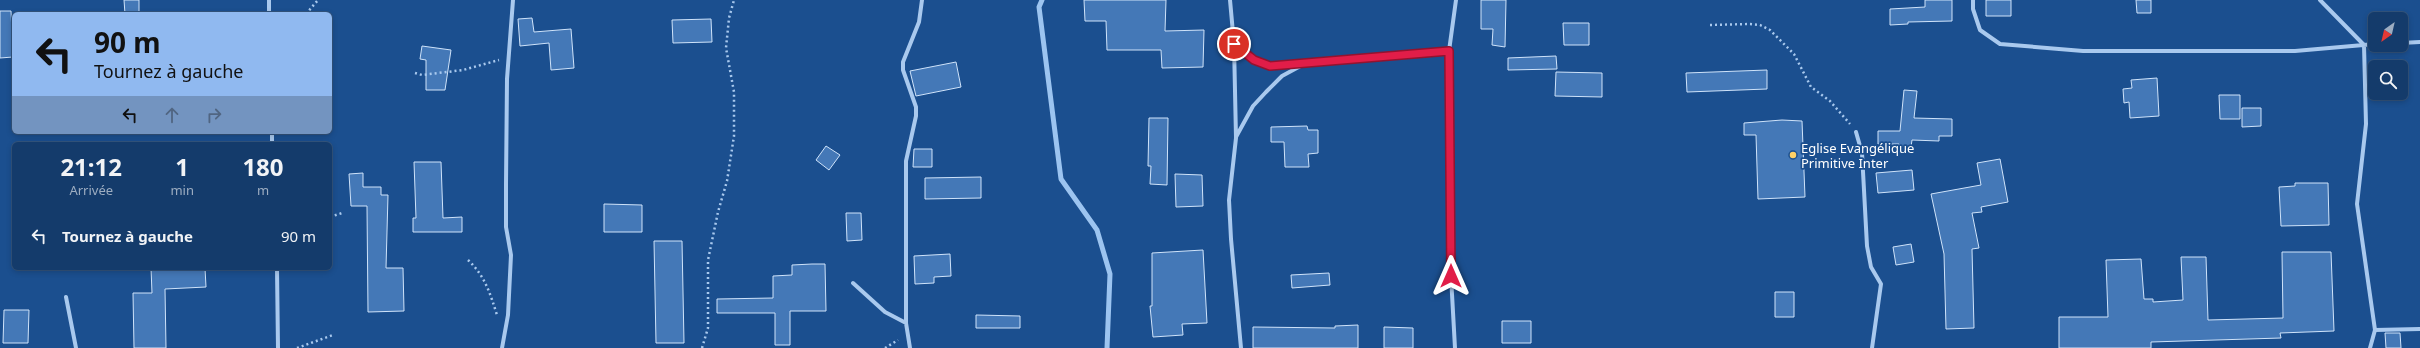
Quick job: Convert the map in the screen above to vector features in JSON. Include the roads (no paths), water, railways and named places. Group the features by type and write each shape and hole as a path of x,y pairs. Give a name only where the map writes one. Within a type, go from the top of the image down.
{"street":[{"path":"269,0 269,12"},
{"path":"502,348 508,315 511,255 506,227 506,184 508,59 513,0"},
{"path":"910,348 906,323 906,161 916,116 916,107 903,70 903,62 919,22 922,0"},
{"path":"1230,0 1234,44 1236,138 1229,200 1241,348"},
{"path":"1455,348 1451,276 1449,51 1456,0"},
{"path":"1973,0 1973,9 1980,30 2000,44 2083,50 2295,51 2368,45"},
{"path":"2320,0 2364,45 2366,124 2357,204 2375,330 2370,348"},
{"path":"2408,43 2420,42"},
{"path":"1234,44 1254,60 1270,66 1449,51"},
{"path":"1236,138 1253,106 1266,92 1282,76 1306,63"},
{"path":"1856,132 1862,153 1868,246 1872,267 1880,284 1872,348"},
{"path":"277,270 278,348"},
{"path":"853,283 885,312 906,323"},
{"path":"66,297 76,348"},
{"path":"2375,330 2420,328"}],"waterway":[{"path":"1042,0 1039,7 1061,179 1097,230 1110,274 1107,348"}],"place":[{"name":"Eglise Evangélique Primitive Inter","path":"1793,155"}]}
